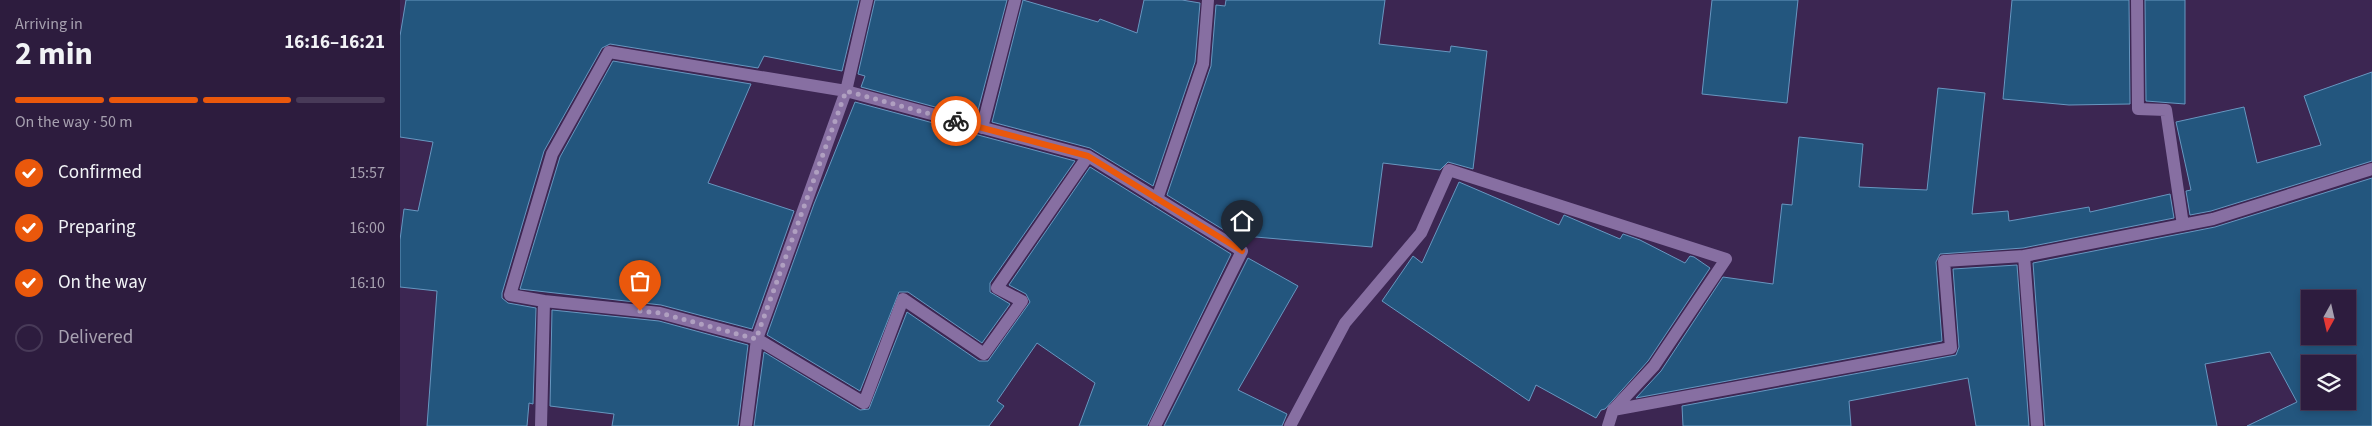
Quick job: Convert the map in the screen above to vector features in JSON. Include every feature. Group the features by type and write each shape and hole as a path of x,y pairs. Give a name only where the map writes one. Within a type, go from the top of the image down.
{"street":[{"path":"746,426 756,339 846,91 868,0"},
{"path":"982,128 1015,0"},
{"path":"1157,199 1203,64 1208,0"},
{"path":"2137,0 2138,109 2166,110 2183,225"},
{"path":"1088,156 997,288 1022,302 984,354 903,299 864,403 756,339 660,313 544,301 510,295 552,154 610,52 846,91 1088,156 1242,251 1155,426"},
{"path":"1613,410 1951,348 1944,261 2024,256 2213,219 2372,169"},
{"path":"1290,426 1346,323 1421,233 1449,170 1726,259 1654,366 1613,410 1608,426"},
{"path":"2024,256 2037,426"},
{"path":"541,426 544,301"}],"building":[{"path":"406,0 859,0 842,71 764,56 758,68 610,44 602,48 544,151 502,293 502,298 508,303 536,308 533,404 529,403 527,426 427,426 437,291 400,287 400,240 404,209 418,211 433,142 400,137 400,36"},
{"path":"875,0 1007,0 976,118 861,87 865,76 858,74"},
{"path":"1023,0 1098,22 1100,19 1137,33 1144,0 1182,0 1200,3 1195,62 1153,186 1090,148 992,122"},
{"path":"1226,0 1385,0 1379,44 1450,52 1451,46 1487,51 1473,169 1448,162 1440,170 1383,163 1372,247 1232,235 1167,195 1211,66 1216,5 1225,6"},
{"path":"1712,0 1798,0 1787,103 1702,94"},
{"path":"2012,0 2129,0 2130,104 2069,105 2003,99"},
{"path":"2145,0 2185,0 2185,104 2146,101"},
{"path":"613,61 751,84 708,183 794,211 752,329 661,305 520,289 560,157"},
{"path":"2372,72 2372,161 2211,211 2190,215 2186,191 2191,190 2176,122 2244,107 2257,163 2321,145 2304,96"},
{"path":"1938,88 1985,93 1972,214 2008,211 2009,221 2089,207 2090,212 2170,194 2174,218 2023,248 1940,254 1936,262 1942,341 1636,398 1661,371 1723,277 1773,284 1782,204 1792,205 1799,137 1863,144 1859,187 1927,190"},
{"path":"855,102 1075,161 990,283 990,292 1010,304 982,343 908,292 899,292 860,391 767,335 814,204"},
{"path":"1090,167 1231,254 1147,426 1079,426 1095,383 1037,343 997,401 1004,406 989,426 754,426 764,352 860,410 869,409 907,312 979,361 988,361 1030,302 1026,294 1009,285"},
{"path":"2372,178 2372,426 2247,426 2297,402 2270,352 2205,364 2217,426 2045,426 2033,263 2215,227"},
{"path":"1459,182 1559,225 1564,215 1620,239 1623,234 1640,240 1685,263 1690,256 1694,257 1710,268 1648,361 1605,409 1601,410 1596,418 1536,385 1529,401 1382,301 1413,256 1422,263"},
{"path":"1248,258 1298,286 1238,390 1287,414 1282,426 1164,426"},
{"path":"2017,265 2029,426 1976,426 1968,378 1849,401 1851,426 1683,426 1682,406 1956,355 1959,347 1953,269"},
{"path":"552,310 659,321 748,345 738,426 612,426 614,414 550,406"}],"way so far":[{"path":"640,311 660,313 756,339 846,91 956,121"}],"route":[{"path":"956,121 1088,156 1242,251"}]}
